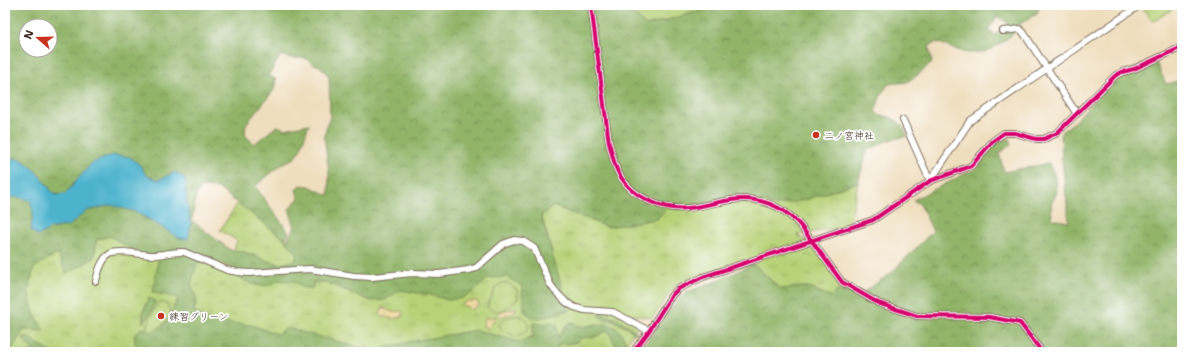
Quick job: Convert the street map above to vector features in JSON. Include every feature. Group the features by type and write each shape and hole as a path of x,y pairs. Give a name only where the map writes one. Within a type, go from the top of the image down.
{"street":[{"path":"591,5 613,158 618,171 630,187 645,200 667,208 689,208 735,199 755,200 776,206 794,218 842,282 878,303 917,316 989,317 1020,323 1042,352"},
{"path":"930,181 970,122 1140,5"},
{"path":"1003,31 1020,29 1023,32 1077,114"},
{"path":"633,352 649,331 672,294 678,289 703,277 873,220 930,181 971,166 993,141 1004,133 1015,133 1036,139 1044,139 1056,133 1116,75 1134,69 1182,47"},
{"path":"903,120 930,181"},
{"path":"96,281 105,259 110,254 118,252 155,255 176,251 184,252 227,270 238,272 249,273 310,269 363,277 413,273 439,274 468,270 476,268 503,244 514,240 523,241 534,248 550,284 566,302 574,307 584,310 613,312 649,331"}],"green space":[{"path":"5,5 624,5 646,26 707,9 710,5 728,5 732,8 734,5 1030,5 1039,9 1036,15 1030,17 1019,25 1003,29 1008,23 997,16 988,31 995,35 999,31 1015,32 991,49 979,53 964,52 937,42 929,46 932,62 919,74 907,82 888,84 881,95 875,111 880,116 889,117 897,121 903,127 908,136 888,140 867,151 858,182 805,200 774,206 765,202 734,202 667,207 657,219 608,227 554,206 541,215 566,302 563,301 571,310 534,319 524,311 521,285 507,277 488,278 473,292 462,298 448,300 431,295 400,290 385,300 371,301 326,282 313,282 312,289 301,287 294,281 279,280 263,286 253,284 242,279 229,267 205,257 196,266 191,284 197,299 194,311 210,321 251,325 278,334 287,328 374,351 409,342 476,330 519,342 533,336 533,323 543,324 552,322 557,326 558,338 564,327 569,323 572,323 580,328 595,324 607,324 613,326 618,329 626,342 622,348 616,346 608,330 595,337 581,338 579,341 571,344 558,344 557,350 554,352 143,352 136,348 134,336 141,328 152,332 168,321 178,298 153,292 159,255 143,257 110,236 97,240 94,257 83,265 66,273 58,254 42,262 36,267 29,285 29,292 34,312 44,331 24,330 10,352 5,352 5,334 13,326 5,310","holes":["279,55 292,58 306,58 313,64 320,66 329,76 330,116 324,136 329,172 329,196 309,186 300,185 296,190 299,198 289,209 295,227 286,241 297,253 296,260 281,264 264,260 245,252 230,250 192,221 195,198 201,187 218,188 285,239 289,233 255,186 284,163 295,158 301,148 309,124 285,129 277,126 254,144 245,135 246,124 274,90 276,79 268,76 279,58"]},
{"path":"624,5 710,5 707,9 646,26"},
{"path":"1146,5 1178,5 1153,22 1142,8"},
{"path":"1155,60 1166,84 1182,80 1182,352 639,352 684,293 712,283 754,264 780,289 808,287 831,297 837,291 861,294 890,274 933,231 920,204 913,200 977,168 997,141 1010,138 1011,145 999,153 1004,172 1049,163 1056,179 1057,193 1051,204 1052,219 1069,222 1062,159 1061,132 1073,123 1119,74"},
{"path":"858,182 849,226 796,235 820,249 841,280 861,294 831,297 808,287 780,289 754,264 704,274 676,285 652,318 626,314 638,325 621,352 5,352 5,266 102,216 261,260 245,252 234,250 237,241 220,230 238,203 285,239 297,253 296,259 552,252 541,215 554,206 608,227 667,207 721,201 805,200"},
{"path":"502,283 508,283 517,290 518,299 499,311 492,310 487,307 496,287"},
{"path":"149,298 156,301 149,316 143,323 143,311"},
{"name":"練習グリーン","path":"160,302 167,304 171,312 168,319 152,332 144,329 147,327 154,309"},
{"path":"602,314 620,320 638,333 633,334 631,330 614,321 605,320 598,315"},
{"path":"515,316 523,317 528,321 528,329 516,337 501,329 499,324 506,318"},
{"path":"5,317 8,318 11,327 5,335"},
{"path":"26,336 51,352 32,352 33,350 24,340 23,337"}],"sand":[{"path":"477,301 479,305 471,310 469,307 463,306 463,303"},
{"path":"382,307 392,312 402,312 402,317 391,319 383,317 380,314"},
{"path":"516,308 514,313 499,317 498,315 502,311"},
{"path":"495,316 495,320 491,322 489,328 484,327 485,318 487,317 490,319"}],"water":[{"path":"113,155 130,157 140,165 146,175 158,180 176,172 185,178 187,203 191,224 188,239 179,238 133,211 111,205 86,211 69,226 51,228 38,236 31,230 33,212 30,200 17,197 5,198 6,158 21,159 34,169 55,195 65,194 92,163"}],"cycle path":[{"path":"591,5 609,143 614,163 622,179 638,194 657,204 678,208 696,207 739,199 761,201 769,204 782,210 800,225 842,282 878,303 917,316 989,317 1020,323 1042,352"},
{"path":"633,352 649,331 672,295 678,289 703,277 873,220 930,181 971,166 993,141 1004,133 1015,133 1036,139 1044,139 1057,133 1116,75 1134,69 1182,47"}],"place":[{"name":"二ノ宮神社","path":"816,135"},
{"name":"練習グリーン","path":"161,316"}]}
